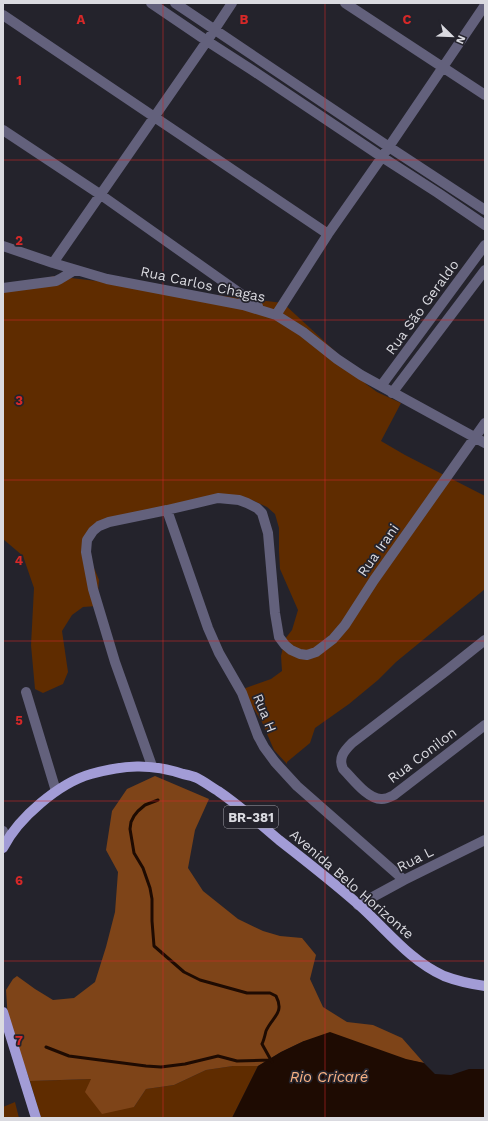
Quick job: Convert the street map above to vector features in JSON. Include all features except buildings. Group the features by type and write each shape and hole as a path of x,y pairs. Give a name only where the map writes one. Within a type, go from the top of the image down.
{"main road":[{"name":"Avenida Belo Horizonte","path":"4,839 56,791 81,777 109,769 137,766 152,766 175,771 197,778 232,800 358,905 408,952 431,968 443,975 460,981 485,986"},
{"path":"3,1012 36,1118"}],"street":[{"path":"151,3 207,42 252,70 382,158 485,225"},
{"path":"175,3 485,210"},
{"path":"53,263 153,117 207,42 232,3"},
{"path":"345,3 485,95"},
{"path":"276,315 328,234 382,158 485,5"},
{"path":"3,15 328,234"},
{"path":"3,130 101,195 263,310"},
{"name":"Rua São Geraldo","path":"381,386 485,245"},
{"name":"Rua Carlos Chagas","path":"3,246 53,263 108,279 243,305 276,315 303,332 337,359 361,375 485,443"},
{"path":"3,288 56,281 76,270"},
{"name":"Rua São Geraldo","path":"392,393 485,270"},
{"name":"Rua Irani","path":"167,510 218,498 232,499 247,503 257,508 262,513 268,533 275,613 279,637 291,650 307,655 316,652 333,639 344,625 374,580 485,424"},
{"path":"152,766 115,662 93,589 86,552 87,540 99,526 109,522 167,510"},
{"name":"Rua H","path":"167,510 218,652 242,693 258,736 264,747 275,762 298,786 404,880"},
{"name":"Rua Conilon","path":"485,640 352,743 342,756 341,764 343,769 371,796 386,799 394,795 485,726"},
{"path":"26,692 56,791"},
{"name":"Rua L","path":"358,905 404,880 485,840"}],"shaded area":[{"path":"54,276 283,303 351,366 366,384 377,392 401,403 381,441 485,496 485,589 396,662 378,680 349,704 315,728 310,743 287,762 287,764 274,750 262,722 243,689 271,679 282,671 281,656 285,639 292,630 298,610 280,569 279,528 275,514 267,507 252,500 216,499 99,524 89,537 89,556 99,580 97,606 83,607 72,615 62,631 68,672 63,684 43,693 35,689 31,645 34,588 23,556 3,539 3,285 35,281"},
{"path":"155,776 209,799 195,830 188,868 203,891 238,919 263,931 280,936 302,938 316,955 310,979 323,1007 347,1022 373,1025 402,1038 424,1063 304,1041 281,1052 258,1066 233,1066 206,1070 174,1085 146,1089 134,1107 102,1114 85,1092 91,1079 30,1081 8,1021 6,990 13,979 17,976 53,1000 74,998 95,982 115,912 118,872 106,850 112,811 127,789"},
{"path":"233,1066 258,1066 232,1118 41,1118 30,1081 92,1079 134,1107 146,1089 174,1085 206,1070"},
{"path":"15,1102 19,1118 3,1118 3,1107"}],"water":[{"name":"Rio Cricaré","path":"330,1032 406,1059 424,1063 435,1074 451,1075 469,1069 485,1069 485,1118 232,1118 258,1066 281,1052 304,1041"}],"waterway":[{"path":"158,800 145,805 138,811 131,822 130,829 134,853 143,868 150,888 152,899 154,946 184,972 200,980 247,993 270,993 276,996 279,1007 277,1015 266,1031 262,1044 272,1062"},
{"path":"46,1047 69,1056 161,1067 185,1064 218,1056 237,1061 271,1060"}]}
